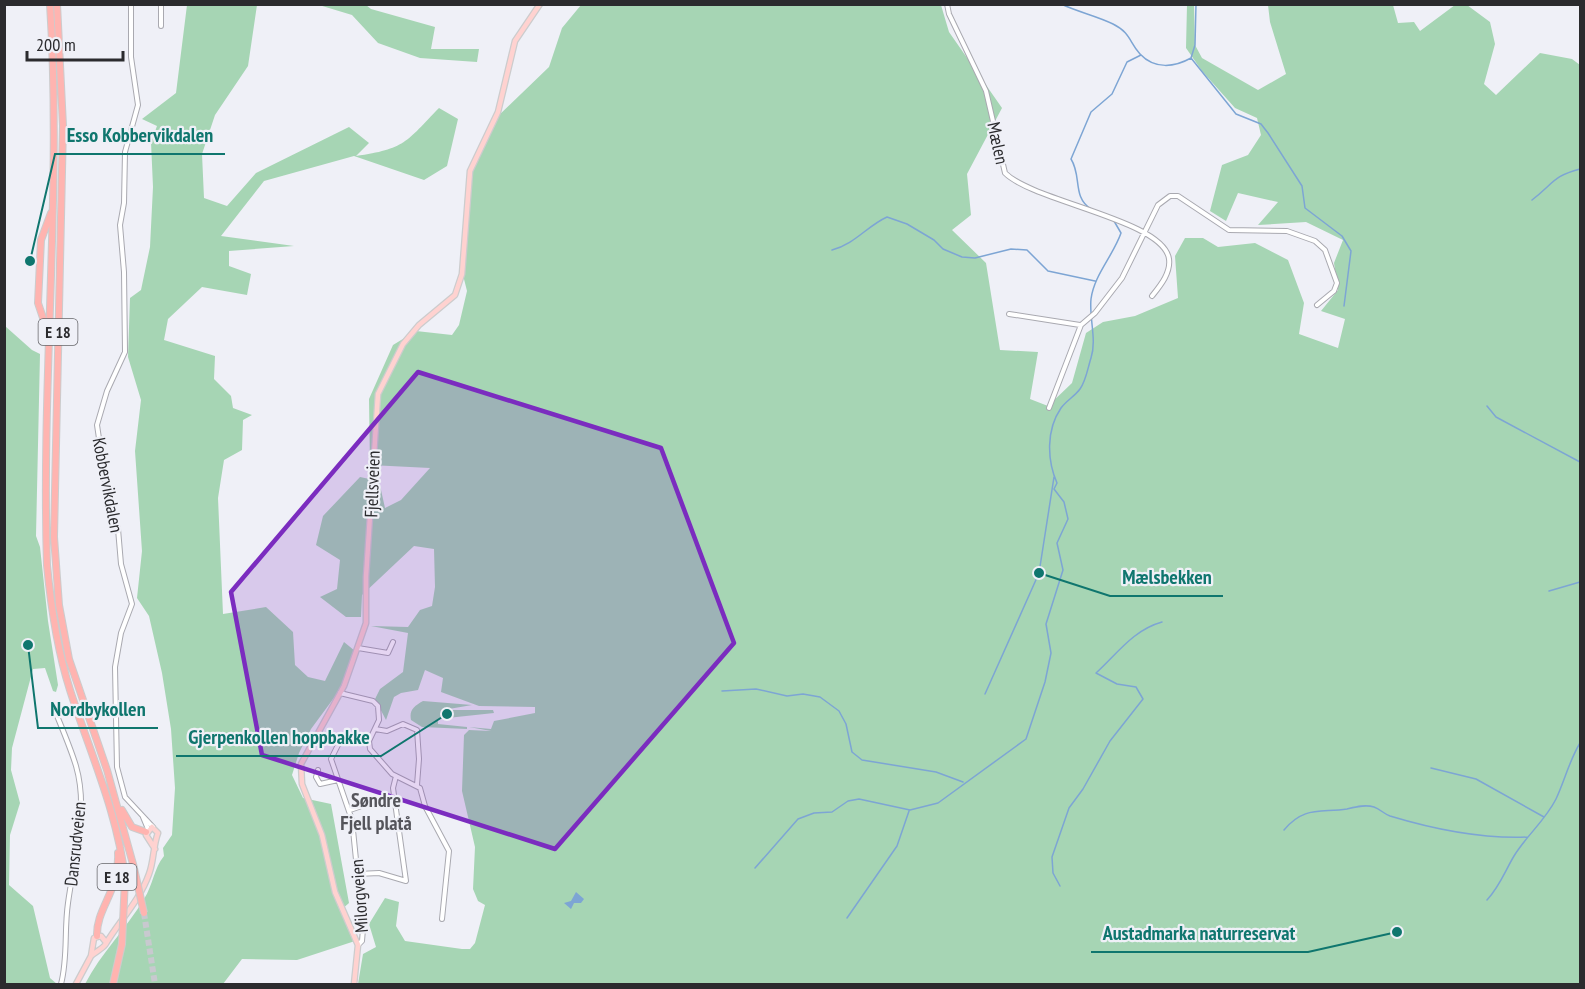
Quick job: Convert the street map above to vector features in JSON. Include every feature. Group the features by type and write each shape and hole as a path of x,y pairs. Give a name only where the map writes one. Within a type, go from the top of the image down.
{"highway":[{"name":"E 18","path":"50,4 55,88 46,536 51,606 70,689 112,814 124,879 122,944 113,984"},
{"name":"E 18","path":"57,4 63,126 55,565 59,606 69,659 107,770 128,822 135,830 149,829"},
{"path":"50,361 48,329 38,303 41,240 50,217 54,193"},
{"name":"E 18","path":"107,770 144,913"},
{"name":"E 18","path":"102,938 98,923 117,877 118,852 112,814"}],"main road":[{"name":"Fjellsveien","path":"354,984 358,945 335,892 322,835 301,775 301,764 340,693 368,616 366,577 378,394 394,360 409,336 459,290 470,171 498,112 517,38 540,4"},
{"path":"76,984 102,938 113,930 131,910 142,891 152,867 155,849 154,838 149,829"},
{"path":"149,829 158,831 154,838"},
{"path":"96,947 104,946 102,938"}],"street":[{"name":"Kobbervikdalen","path":"131,4 131,57 138,105 125,152 124,203 120,225 124,272 125,351 107,391 97,425 107,492 118,530 121,564 132,603 121,633 115,667 116,759 125,797 143,816 149,829"},
{"path":"161,4 161,26"},
{"name":"Mælen","path":"947,4 949,14 986,91 1007,175 1038,191 1146,233"},
{"path":"1048,408 1081,325 1095,313 1122,278 1158,205 1175,195 1229,230 1287,231 1303,235 1323,247 1336,276 1335,289 1317,305"},
{"path":"1146,233 1160,244 1169,259 1163,282 1152,296"},
{"path":"1009,314 1081,325"},
{"path":"358,648 389,652 393,642"},
{"path":"340,693 376,703 380,711 370,738 371,752 396,776 417,785"},
{"name":"Dansrudveien","path":"53,706 76,768 80,791 79,834 68,901 66,960 61,984"},
{"path":"375,729 387,731 403,724 417,730 419,759 417,785 427,810 449,851 442,919"},
{"name":"Milorgveien","path":"358,945 362,941 363,934 350,810 331,761 338,743 350,736 370,738"},
{"path":"318,770 316,777 320,784 338,780"},
{"path":"358,874 379,873 406,881 394,795 396,776"},
{"path":"350,810 394,795"}],"highlighted area":[{"path":"418,372 661,448 734,643 555,849 262,755 231,592"}],"green space":[{"path":"187,5 257,5 248,66 215,115 202,154 204,198 227,206 256,173 349,127 369,143 356,156 385,150 404,142 439,108 458,119 447,166 424,180 354,156 264,181 221,236 294,246 229,251 229,266 251,274 247,295 202,287 168,319 164,340 215,356 214,379 231,396 233,408 252,415 243,420 242,450 224,460 218,498 223,614 266,607 293,632 295,665 308,677 325,681 344,642 355,651 339,691 311,729 299,753 292,775 303,798 331,804 349,903 341,910 355,941 297,960 242,959 223,984 85,984 98,962 144,899 164,856 163,848 172,835 175,788 171,729 162,673 149,616 137,598 142,551 135,451 141,400 128,357 130,298 141,290 150,247 153,187 151,142 157,126 142,119 176,93"},
{"path":"319,5 366,5 371,9 435,27 431,49 479,49 477,62 420,58 378,43 352,15"},
{"path":"581,5 941,5 949,32 1002,108 967,174 971,215 952,230 986,263 1000,350 1038,352 1030,399 1048,406 1072,383 1086,333 1103,322 1135,316 1178,298 1175,256 1185,238 1203,238 1218,247 1255,243 1288,260 1304,303 1299,334 1338,348 1345,319 1321,311 1338,290 1334,263 1343,240 1306,222 1258,225 1278,202 1238,193 1226,221 1210,211 1222,165 1248,155 1261,135 1257,118 1235,108 1202,71 1186,48 1187,5 1194,5 1195,45 1202,58 1258,90 1286,74 1270,22 1268,5 1393,5 1398,23 1414,22 1420,31 1455,5 1467,5 1490,22 1495,44 1484,84 1496,95 1540,53 1572,59 1580,65 1580,984 358,984 363,954 376,947 369,924 385,898 399,902 396,926 405,941 462,949 470,949 475,943 485,905 478,901 473,889 475,847 462,791 464,735 469,730 491,731 469,727 491,729 494,721 535,713 535,707 479,706 441,692 443,678 425,670 418,690 401,693 394,697 386,720 375,699 380,689 403,672 408,633 371,626 408,627 420,610 432,606 435,587 434,549 414,546 362,595 361,617 346,617 320,597 337,589 340,560 316,545 323,516 360,477 379,481 385,508 401,500 430,468 370,465 369,399 393,345 416,331 452,335 459,325 467,291 462,271 462,252 465,197 469,174 496,118 549,67 562,28"},
{"path":"5,326 32,350 40,354 36,536 40,547 58,685 56,692 53,691 45,668 33,669 12,748 11,770 20,803 10,835 9,885 33,906 50,978 57,984 5,984"},
{"path":"423,701 472,705 443,710 493,710 494,713 438,719 438,724 467,727 467,729 422,727 411,720 411,714 413,709"}],"water":[{"path":"576,892 584,899 581,903 574,903 571,909 564,903 571,901"}],"waterway":[{"path":"1061,4 1119,27 1127,34 1140,54 1159,65 1172,65 1191,58 1195,45 1196,4"},
{"path":"1091,209 1081,199 1071,159 1091,112 1112,94 1127,62 1141,55"},
{"path":"1191,58 1236,114 1261,124 1302,186 1305,208 1342,236 1351,251 1344,306"},
{"path":"1532,200 1559,177 1580,169"},
{"path":"832,250 847,244 887,217 907,224 934,240 943,249 962,257 975,258 1011,249 1027,250 1048,271 1095,281"},
{"path":"755,868 798,819 814,813 832,812 848,801 859,799 910,810 938,803 1026,739 1045,682 1051,653 1046,624 1063,570 1057,543 1068,519 1064,502 1054,489 1057,483 1051,465 1051,435 1061,408 1080,389 1087,374 1093,351 1091,299 1100,274 1121,233 1114,221"},
{"path":"1487,406 1496,417 1580,462"},
{"path":"985,694 1039,573 1054,477"},
{"path":"1549,591 1580,582"},
{"path":"1060,886 1053,873 1052,857 1069,808 1083,789 1110,741 1143,699 1136,687 1117,684 1096,673 1126,643 1142,631 1162,622"},
{"path":"722,691 756,689 787,696 803,694 820,697 839,711 846,724 852,752 862,760 936,772 963,782"},
{"path":"1487,900 1519,849 1552,807 1580,743"},
{"path":"1431,768 1476,779 1544,817"},
{"path":"1284,830 1291,822 1306,814 1367,806 1390,816 1441,829 1476,835 1528,837"},
{"path":"847,918 897,846 909,811"}],"tunnel":[{"path":"144,913 155,984"}],"place":[{"name":"Esso Kobbervikdalen","path":"30,261"},
{"name":"Mælsbekken","path":"1039,573"},
{"name":"Nordbykollen","path":"28,645"},
{"name":"Gjerpenkollen hoppbakke","path":"447,714"},
{"name":"Austadmarka naturreservat","path":"1397,932"}],"district":[{"name":"Søndre Fjell platå","path":"376,812"}]}
